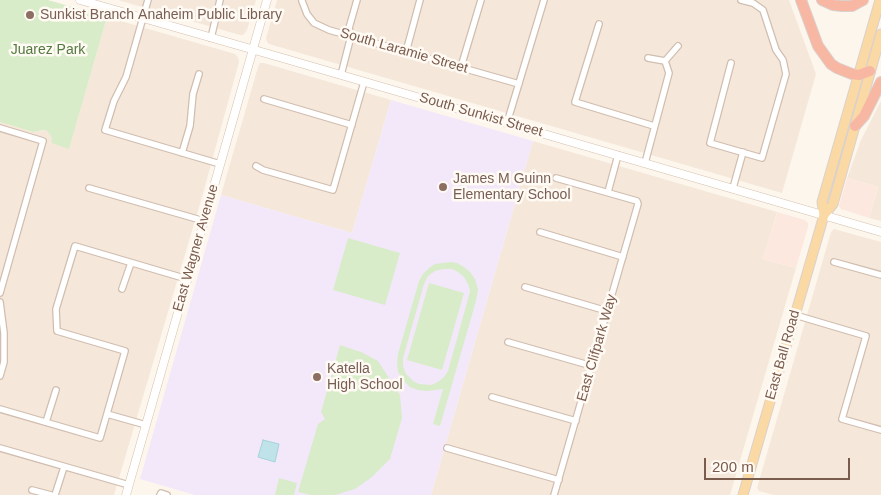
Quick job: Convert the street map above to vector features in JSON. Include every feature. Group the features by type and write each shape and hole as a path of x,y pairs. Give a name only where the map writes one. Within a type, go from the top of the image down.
{"highway":[{"path":"801,0 814,38 827,59 837,68 852,74 859,75 870,70"},
{"path":"822,0 834,5 852,6 863,0"},
{"path":"855,126 864,116 881,82"}],"main road":[{"name":"East Ball Road","path":"824,215 822,202 880,0"},
{"name":"East Ball Road","path":"744,495 824,215 833,204 881,34"}],"street":[{"name":"South Sunkist Street","path":"80,0 881,232"},
{"path":"148,0 126,77 114,101 105,130 220,164"},
{"path":"211,38 220,0"},
{"name":"East Wagner Avenue","path":"126,495 267,0"},
{"path":"341,75 351,36 349,28 357,0"},
{"path":"406,52 420,0"},
{"path":"461,67 481,0"},
{"path":"508,123 544,0"},
{"path":"731,63 710,143 762,158 786,74 784,60 776,50 763,10 752,3 742,0"},
{"name":"South Laramie Street","path":"302,1 314,23 329,30 519,84"},
{"path":"599,24 575,102 654,126"},
{"path":"665,61 678,46"},
{"path":"648,58 665,61"},
{"path":"645,163 669,73 665,61"},
{"path":"182,153 190,126 193,94 199,74"},
{"path":"256,166 263,170 333,190 364,82"},
{"path":"264,99 352,125"},
{"path":"0,128 42,141 0,293"},
{"path":"733,188 743,152"},
{"path":"556,178 608,192 618,155"},
{"path":"89,188 204,221"},
{"name":"East Clifpark Way","path":"554,495 638,204 636,201 608,192"},
{"path":"540,232 623,257"},
{"path":"0,409 100,438 125,351 57,331 56,310 75,246 187,279"},
{"path":"834,262 881,275"},
{"path":"122,290 130,263"},
{"path":"525,287 607,312"},
{"path":"0,302 4,333 4,362 0,376"},
{"path":"794,316 866,336 842,419 881,430"},
{"path":"508,342 592,366"},
{"path":"46,422 56,390"},
{"path":"492,397 576,421"},
{"path":"107,414 146,425"},
{"path":"0,448 129,485"},
{"path":"447,448 559,480"},
{"path":"55,495 64,467"},
{"path":"32,490 51,495"},
{"path":"160,495 161,493 167,495"}],"shaded area":[{"path":"118,0 256,0 247,30 243,35 240,35"},
{"path":"277,0 789,0 816,74 782,193 269,44 266,38"},
{"path":"107,17 235,54 239,62 204,190 114,495 0,495 0,122 33,132 47,131 52,140 69,148"},
{"path":"260,63 391,100 352,233 221,195"},
{"name":"Katella High School","path":"391,100 533,141 431,495 195,495 140,479 221,195 352,233"},
{"path":"881,101 881,221 869,218 878,187 847,178 861,140"},
{"path":"533,141 777,212 763,259 796,268 730,495 431,495"},
{"path":"847,178 878,187 869,218 841,209 839,206"},
{"path":"777,212 805,220 808,223 796,268 763,259"},
{"path":"834,229 881,242 881,495 774,495 759,491 757,488 831,232"}],"green space":[{"name":"Juarez Park","path":"0,0 48,0 107,17 69,149 52,143 51,136 47,131 33,132 0,122"},
{"path":"348,238 400,253 385,305 333,290"},
{"path":"451,262 464,267 475,279 478,289 440,426 433,424 443,389 427,391 410,387 398,372 397,363 419,281 423,274 435,264","holes":["452,269 464,277 470,291 448,371 438,382 431,385 419,384 406,374 403,358 424,284 428,276 435,271"]},
{"path":"429,283 464,293 442,370 407,360"},
{"path":"340,345 361,352 378,361 400,395 402,418 390,459 372,477 355,489 335,495 311,495 298,492 318,424 325,419 321,412"},
{"path":"279,478 297,483 294,495 275,495"}],"water":[{"path":"263,440 279,444 275,462 258,457"}],"place":[{"name":"Sunkist Branch Anaheim Public Library","path":"30,15"},
{"name":"James M Guinn Elementary School","path":"443,187"},
{"name":"Katella High School","path":"317,377"}]}
